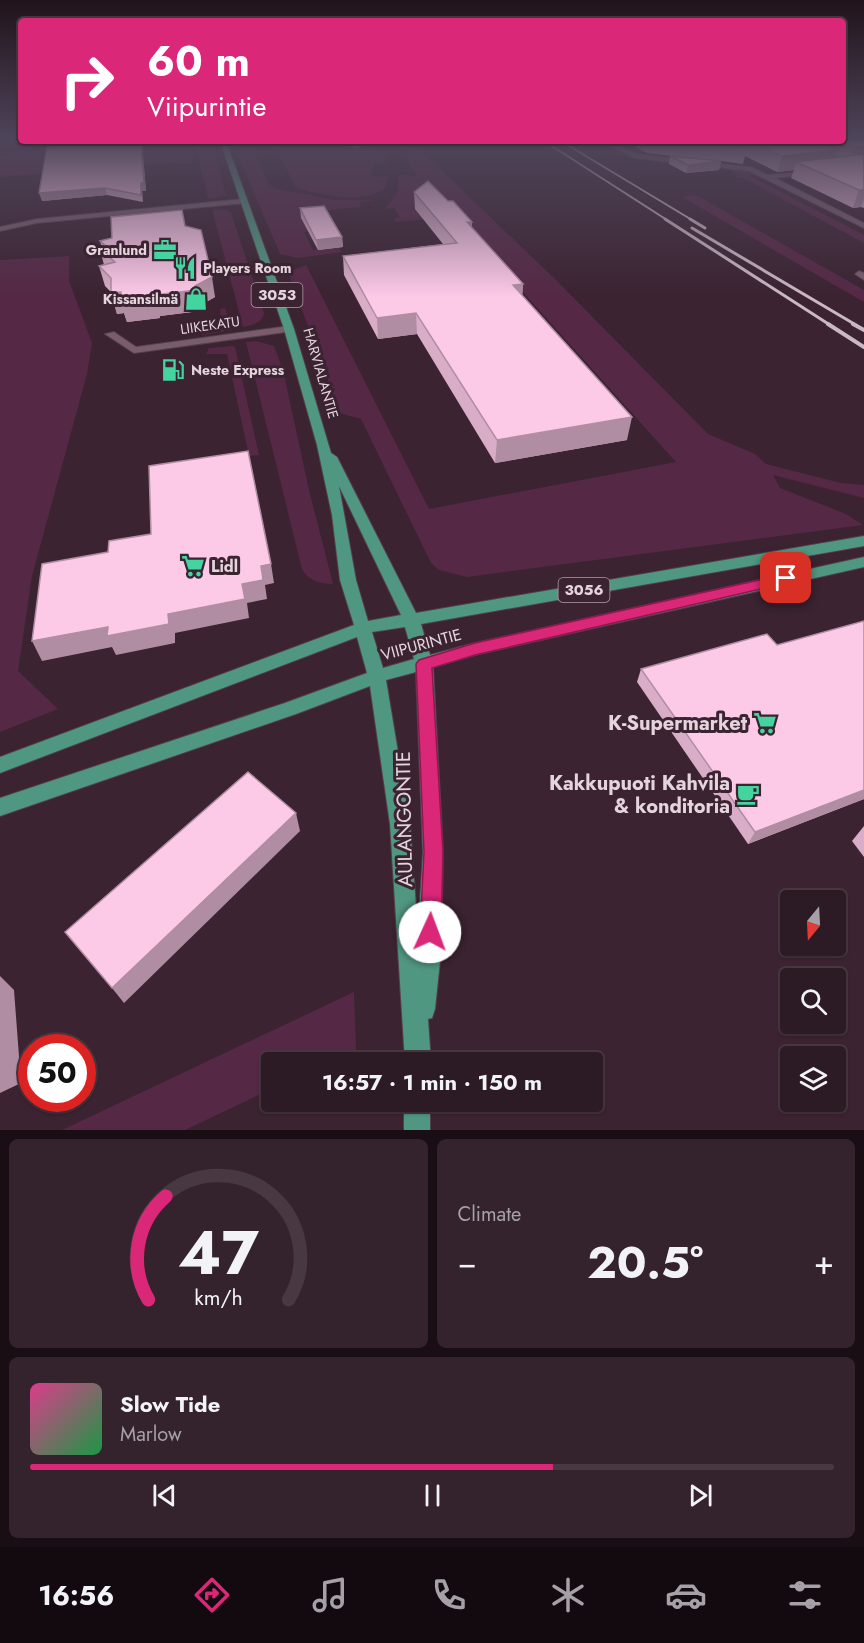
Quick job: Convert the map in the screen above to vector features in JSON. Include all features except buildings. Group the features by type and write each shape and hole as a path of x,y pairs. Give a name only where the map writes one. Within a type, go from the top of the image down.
{"main road":[{"name":"HARVIALANTIE","path":"240,191 290,329 323,445 339,515 348,580 377,676"},
{"name":"HARVIALANTIE","path":"323,445 341,473 411,619 424,664"},
{"name":"VIIPURINTIE","path":"0,765 363,628 864,542"},
{"name":"VIIPURINTIE","path":"0,807 290,709 377,676 475,649 864,562"},
{"name":"AULANGONTIE","path":"418,1052 429,952 433,852 424,664"},
{"name":"AULANGONTIE","path":"377,676 400,824 406,926 414,987 418,1052"},
{"path":"417,1112 417,1130"}],"street":[{"path":"794,191 864,226"},
{"path":"0,229 37,220 243,201"},
{"name":"LIIKEKATU","path":"110,334 134,350 290,329"}],"shaded area":[{"path":"206,191 225,191 226,195 208,198"},
{"path":"253,191 285,191 335,200 375,200 360,202 361,207 318,211 308,231 304,232 313,250 339,248 342,252 298,258 280,254"},
{"path":"308,191 381,191 354,197"},
{"path":"397,191 463,191 556,280 708,434 755,454 766,464 841,483 864,485 864,498 773,475 780,488 846,514 863,525 467,577 439,570 431,563 361,419 340,413 288,272 306,265 429,509 676,462 454,216 396,222 394,219 400,217 394,208 385,209"},
{"path":"767,191 778,191 864,235 864,243"},
{"path":"696,195 864,290 864,302 682,197"},
{"path":"212,209 227,210 231,213 264,313 261,319 254,324 243,327"},
{"path":"69,256 69,281 92,343 87,374 32,576 18,671 58,709 0,732 0,260"},
{"path":"225,308 232,330 204,335 197,333 208,324 221,322 220,309"},
{"path":"256,341 274,346 283,370 309,490 333,584 315,581 302,569 246,342"},
{"path":"233,346 259,455 249,456 227,354 206,354 209,348"},
{"path":"354,992 356,1051 261,1052 261,1094 185,1130 62,1130"}],"railway":[{"path":"621,191 667,220"},
{"path":"643,191 692,220"},
{"path":"665,219 830,325"},
{"path":"690,219 705,228"},
{"path":"692,228 856,325"},
{"path":"828,324 864,347"},
{"path":"853,324 864,330"}],"place":[{"name":"Granlund","path":"165,250"},
{"name":"Players Room","path":"185,268"},
{"name":"Kissansilmä","path":"196,299"},
{"name":"Neste Express","path":"173,370"},
{"name":"Lidl","path":"193,566"},
{"name":"K-Supermarket","path":"765,723"},
{"name":"Kakkupuoti Kahvila & konditoria","path":"748,794"}],"route":[{"path":"430,932 433,852 424,664 475,649 786,578"}]}
